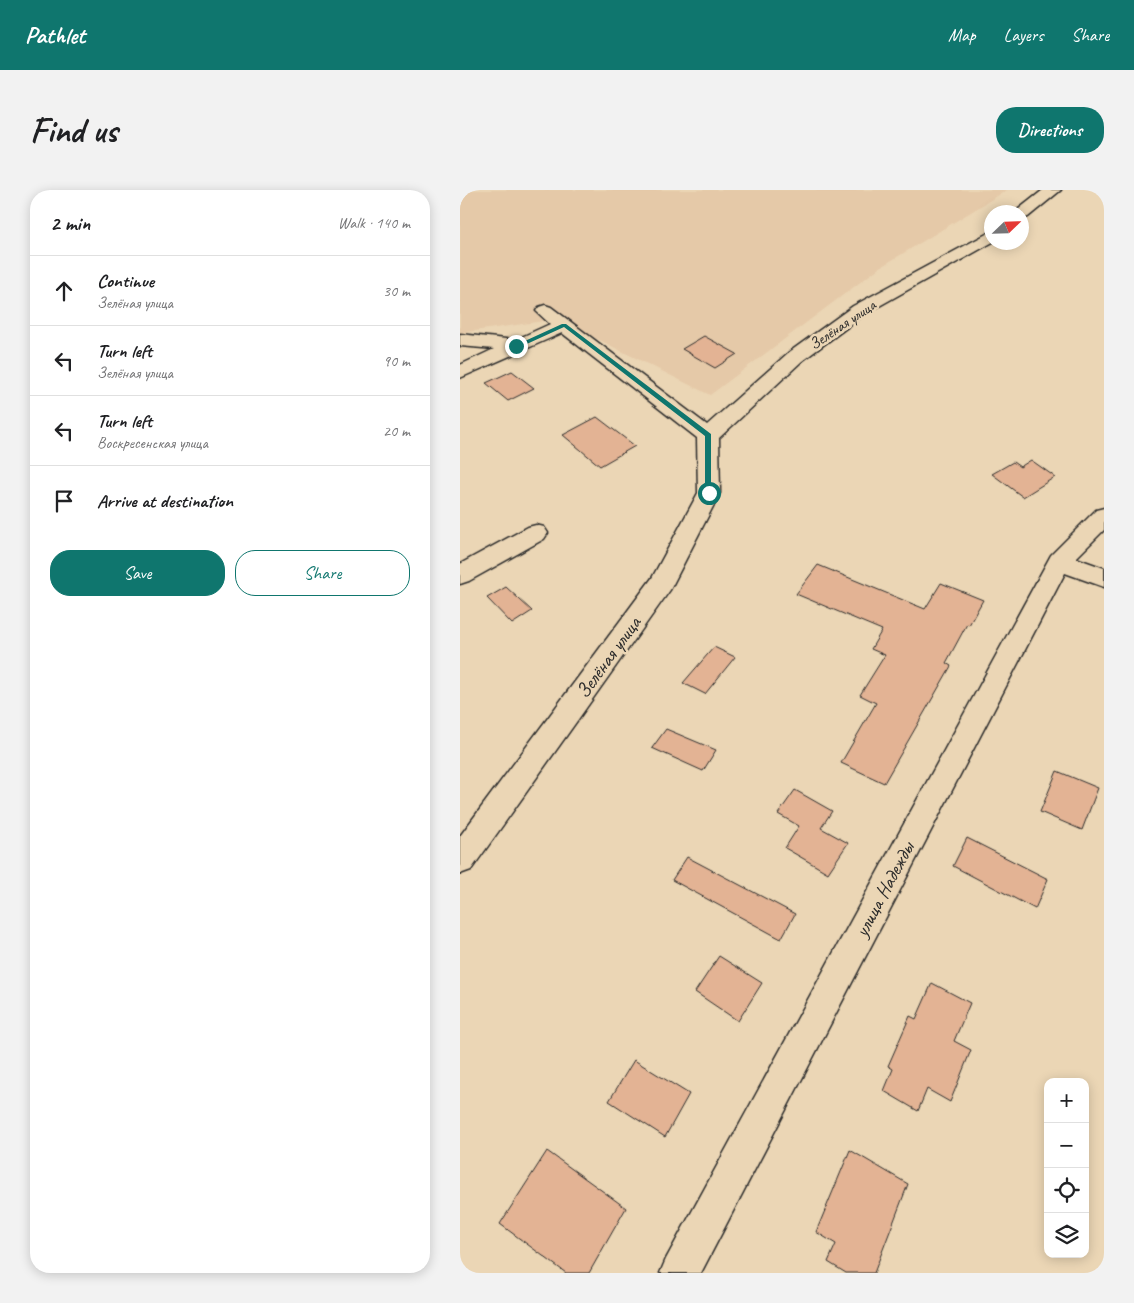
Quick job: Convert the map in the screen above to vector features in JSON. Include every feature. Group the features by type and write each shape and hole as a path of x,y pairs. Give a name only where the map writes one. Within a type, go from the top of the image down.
{"street":[{"path":"1029,209 1053,190"},
{"name":"Зелёная улица","path":"460,860 661,584 709,493 708,436 794,356 859,310 984,240"},
{"path":"545,310 708,436"},
{"path":"460,372 564,325"},
{"path":"460,340 516,346"},
{"name":"улица Надежды","path":"680,1273 1059,561 1104,516"},
{"path":"460,575 536,533"},
{"path":"1059,561 1104,578"}],"shaded area":[{"path":"460,190 1007,190 879,268 710,395 557,319 460,333"}],"building":[{"path":"704,336 737,354 715,368 682,349"},
{"path":"512,371 534,388 508,401 486,383"},
{"path":"597,417 635,446 600,466 563,435"},
{"path":"1031,460 1055,477 1023,497 992,474 1013,462 1020,467"},
{"path":"818,565 925,609 941,583 983,600 969,625 967,624 946,663 951,666 884,783 841,763 876,703 860,695 885,655 871,649 882,630 796,594"},
{"path":"506,587 532,611 512,624 487,598"},
{"path":"714,647 735,657 705,694 683,683"},
{"path":"666,729 716,750 703,771 652,748"},
{"path":"1057,771 1098,788 1082,830 1040,812"},
{"path":"795,790 832,811 821,828 848,843 828,873 785,848 799,826 778,814"},
{"path":"967,838 1048,879 1035,909 953,866"},
{"path":"687,857 795,914 781,939 672,880"},
{"path":"719,956 762,983 738,1021 695,992"},
{"path":"932,983 970,1003 954,1041 971,1050 950,1102 927,1089 918,1111 884,1091 893,1069 888,1066 910,1016 916,1019"},
{"path":"634,1060 689,1094 665,1137 609,1101"},
{"path":"850,1150 908,1184 874,1273 846,1273 828,1262 836,1244 816,1232"},
{"path":"547,1151 626,1208 589,1273 566,1273 500,1224"}],"route":[{"path":"516,346 564,325 708,436 709,493"}]}
